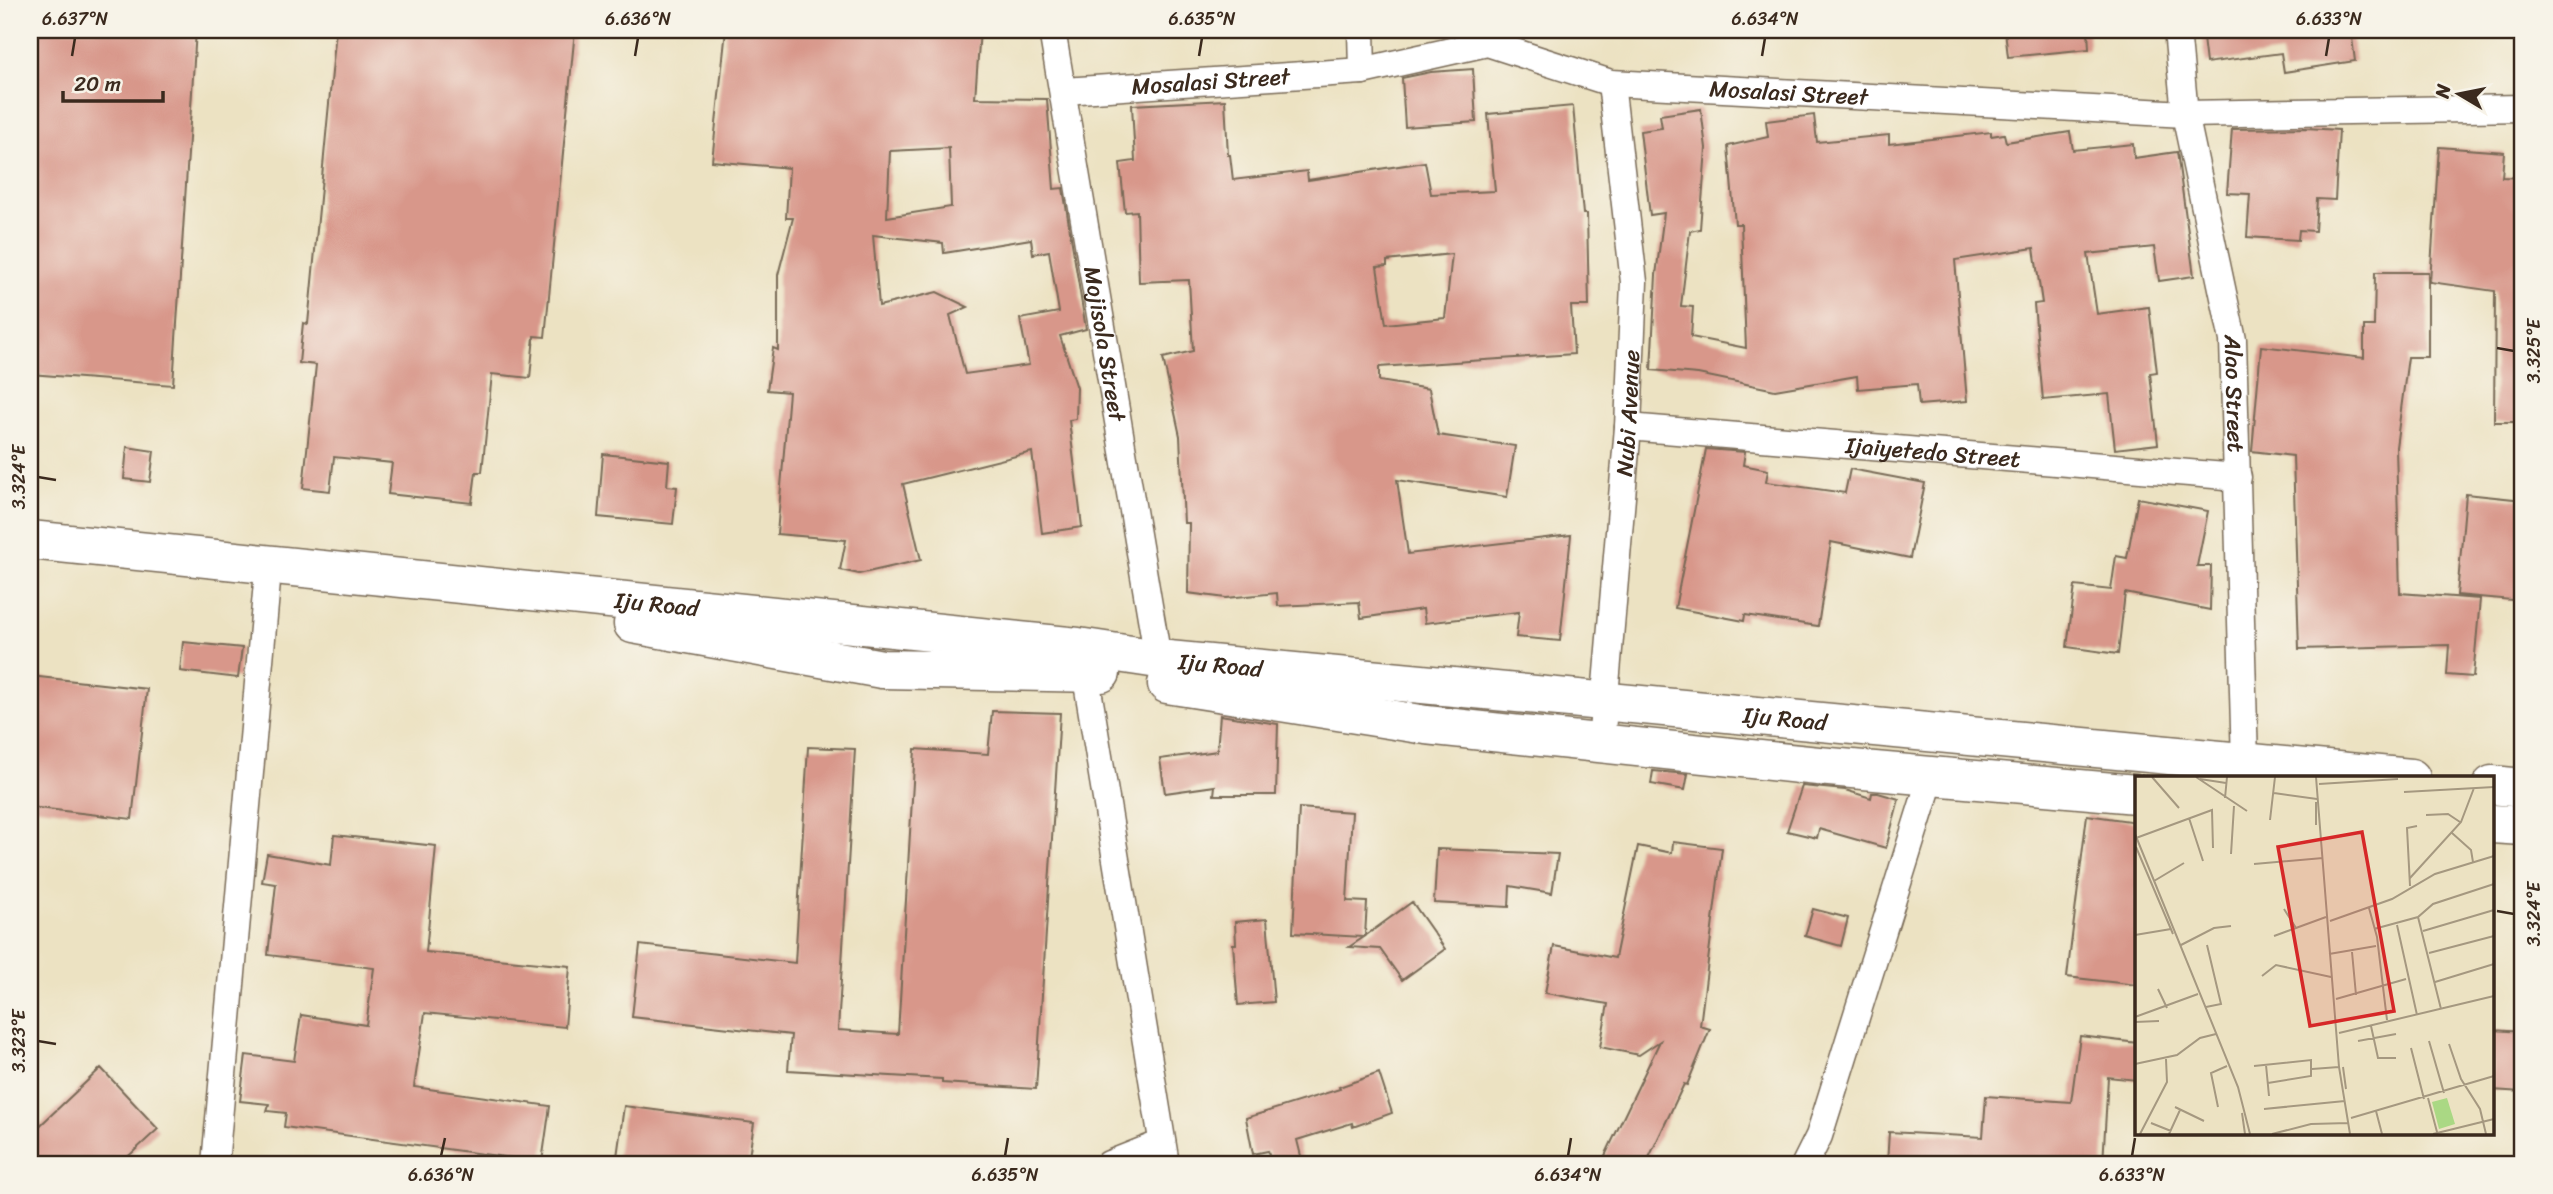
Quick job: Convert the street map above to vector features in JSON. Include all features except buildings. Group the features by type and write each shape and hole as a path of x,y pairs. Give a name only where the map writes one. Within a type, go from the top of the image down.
{"main road":[{"name":"Iju Road","path":"30,540 1078,647 1158,659 2390,776"},
{"name":"Iju Road","path":"30,558 268,571 632,624 882,669 1085,671 1426,725 1931,777 2135,794"},
{"path":"2494,785 2523,788"},
{"path":"2494,824 2523,826"}],"street":[{"name":"Mojisola Street","path":"1052,30 1158,659"},
{"path":"1361,30 1362,71"},
{"name":"Alao Street","path":"2177,30 2185,114 2234,340 2245,762"},
{"name":"Mosalasi Street","path":"1063,91 1362,71 1487,43 1611,83 2185,114 2523,108"},
{"name":"Nubi Avenue","path":"1601,743 1628,427 1634,282 1611,83"},
{"name":"Ijaiyetedo Street","path":"1628,427 2238,477"},
{"path":"215,1164 268,571"},
{"path":"1085,671 1164,1153 1109,1164"},
{"path":"1805,1164 1819,1136 1931,777"}]}
